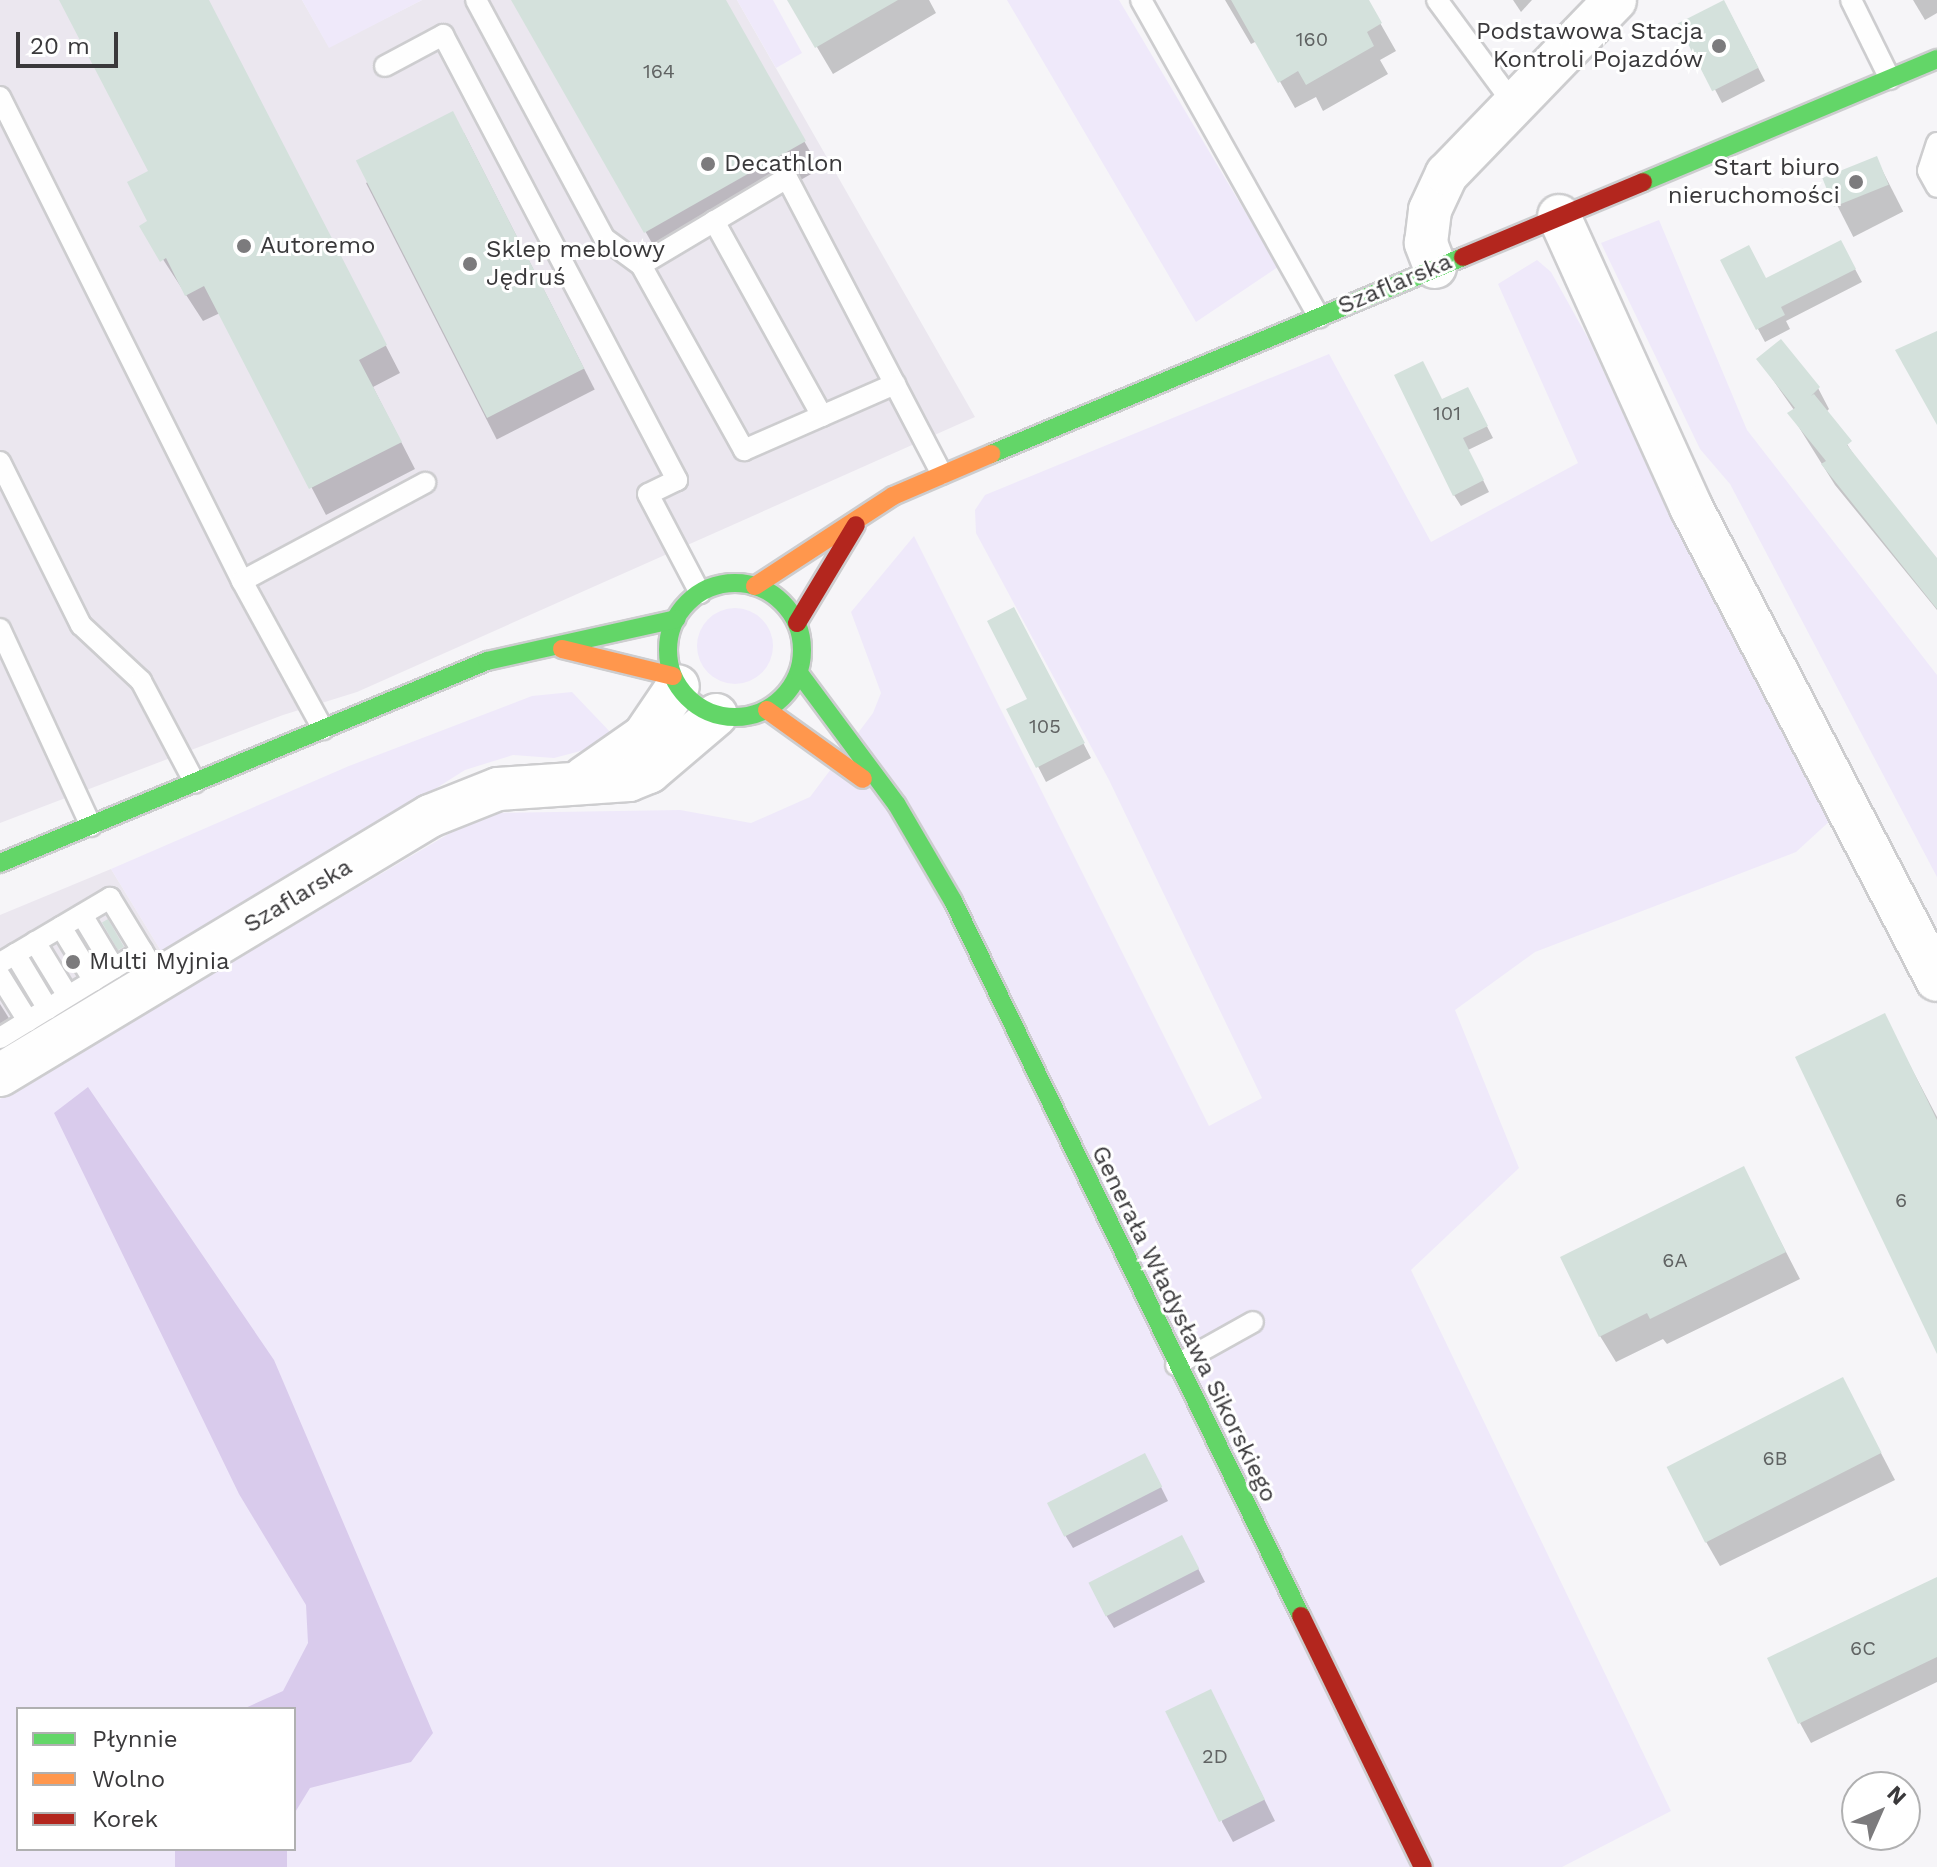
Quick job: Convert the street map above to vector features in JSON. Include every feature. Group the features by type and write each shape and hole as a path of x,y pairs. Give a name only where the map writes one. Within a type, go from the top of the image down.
{"street":[{"path":"1435,267 1426,243 1430,210 1447,174 1516,107 1615,0"},
{"name":"Szaflarska","path":"755,586 893,496 942,474 1937,59"},
{"path":"1559,216 1691,507 1937,980"},
{"name":"Szaflarska","path":"797,623 859,519"},
{"path":"548,645 676,681 716,715 750,716 767,710 781,700 799,673 802,657 797,623 787,607 755,586 736,583 700,593 676,619 669,638 676,681"},
{"path":"0,863 487,661 676,619"},
{"name":"Generała Władysława Sikorskiego","path":"799,673 897,805 953,901 1176,1365 1423,1867"},
{"name":"Szaflarska","path":"569,786 611,763 644,736 676,681"},
{"name":"Generała Władysława Sikorskiego","path":"767,710 897,805"},
{"name":"Szaflarska","path":"0,1075 151,966 458,803 508,787 619,782 649,772 716,715"}],"lane":[{"path":"476,0 604,238 641,265 744,450 895,384"},
{"path":"1141,0 1319,317"},
{"path":"1437,0 1516,107"},
{"path":"1851,0 1890,79"},
{"path":"385,66 443,35 677,480 648,494 700,593"},
{"path":"0,97 242,581 323,729"},
{"path":"1937,143 1928,171 1937,187"},
{"path":"641,265 787,178 942,474"},
{"path":"714,221 822,416"},
{"path":"0,462 81,625 141,681 195,783"},
{"path":"242,581 425,483"},
{"path":"0,629 91,826"},
{"path":"2,1033 28,1021 48,1009 68,996 94,981 114,968 151,966 110,898 8,959 48,1009"},
{"path":"82,915 114,968"},
{"path":"61,927 94,981"},
{"path":"35,942 68,996"},
{"path":"0,976 28,1021"},
{"path":"1176,1365 1253,1322"}],"shaded area":[{"path":"0,0 302,0 329,47 422,0 737,0 975,417 357,692 283,715 0,823"},
{"path":"302,0 422,0 329,48"},
{"path":"737,0 773,0 802,53 776,68"},
{"path":"1007,0 1119,0 1278,267 1196,322"},
{"path":"1659,220 1747,430 1937,675 1937,877 1730,484 1700,449 1601,243"},
{"path":"1537,260 1551,272 1589,340 1669,514 1832,819 1796,852 1535,952 1455,1010 1519,1168 1411,1270 1671,1811 1562,1867 0,1867 0,1099 484,813 680,810 751,823 810,797 873,713 881,693 851,612 914,536 1209,1126 1262,1098 1109,780 976,533 975,510 985,495 1329,354 1431,542 1578,463 1498,284"},
{"path":"735,608 749,611 762,619 770,632 773,646 770,660 762,673 749,681 735,684 721,681 708,673 700,660 697,646 700,632 708,619 721,611"},
{"path":"572,692 613,735 592,748 554,758 513,755 465,770 166,959 111,869 349,766 532,696"},
{"path":"111,869 166,959 0,1056 0,915"},
{"path":"88,1087 274,1360 433,1733 411,1762 310,1788 296,1811 296,1707 247,1707 283,1691 308,1643 306,1605 239,1494 54,1113"},
{"path":"175,1851 287,1851 287,1867 175,1867"}],"building":[{"name":"Autoremo","path":"59,0 209,0 387,345 359,360 402,442 309,489 204,286 185,296 166,258 160,262 139,226 147,221 127,182 148,171"},
{"path":"511,0 726,0 806,141 644,233"},
{"path":"787,0 898,0 815,48"},
{"path":"1231,0 1369,0 1382,23 1367,32 1374,46 1306,85 1298,71 1278,83"},
{"name":"Podstawowa Stacja Kontroli Pojazdów","path":"1724,0 1759,68 1712,91 1678,24"},
{"name":"Sklep meblowy Jędruś","path":"453,111 584,369 487,418 356,160"},
{"name":"Start biuro nieruchomości","path":"1877,156 1889,185 1834,207 1822,178"},
{"path":"1841,240 1856,269 1781,307 1785,315 1756,330 1720,260 1749,245 1766,278"},
{"path":"1937,331 1937,425 1895,350"},
{"path":"1781,339 1820,387 1811,396 1814,394 1852,441 1847,445 1937,558 1937,609 1821,464 1826,461 1787,413 1795,408 1756,359"},
{"path":"1423,361 1442,399 1468,387 1488,426 1463,438 1484,480 1453,496 1394,375"},
{"path":"1014,607 1085,743 1036,768 1006,709 1027,699 987,621"},
{"path":"108,919 124,947 118,950 102,922"},
{"path":"1885,1013 1937,1120 1937,1354 1795,1057"},
{"path":"1744,1166 1786,1252 1650,1319 1647,1313 1599,1337 1560,1257"},
{"path":"1843,1377 1882,1453 1705,1543 1667,1467"},
{"path":"1145,1453 1162,1487 1064,1537 1047,1503"},
{"path":"1182,1535 1199,1569 1106,1617 1088,1583"},
{"path":"1937,1577 1937,1657 1798,1724 1767,1658"},
{"path":"1211,1689 1265,1800 1219,1822 1165,1711"}],"traffic: fast":[{"path":"1643,182 1937,59"},
{"path":"991,454 1463,257"},
{"path":"735,583 761,588 782,603 797,624 802,650 797,676 782,697 761,712 735,717 709,712 688,697 673,676 668,650 673,624 688,603 709,588 735,583"},
{"path":"0,863 487,661 676,619"},
{"path":"799,673 897,805 953,901 1301,1616"}],"traffic: slow":[{"path":"755,586 893,496 991,454"},
{"path":"562,649 673,676"},
{"path":"767,710 863,779"}],"traffic: jam":[{"path":"1463,257 1643,182"},
{"path":"797,623 856,525"},
{"path":"1301,1616 1423,1867"}],"place":[{"name":"Podstawowa Stacja Kontroli Pojazdów","path":"1719,46"},
{"name":"Decathlon","path":"708,164"},
{"name":"Start biuro nieruchomości","path":"1856,182"},
{"name":"Autoremo","path":"244,246"},
{"name":"Sklep meblowy Jędruś","path":"470,264"},
{"name":"Multi Myjnia","path":"73,962"}]}
